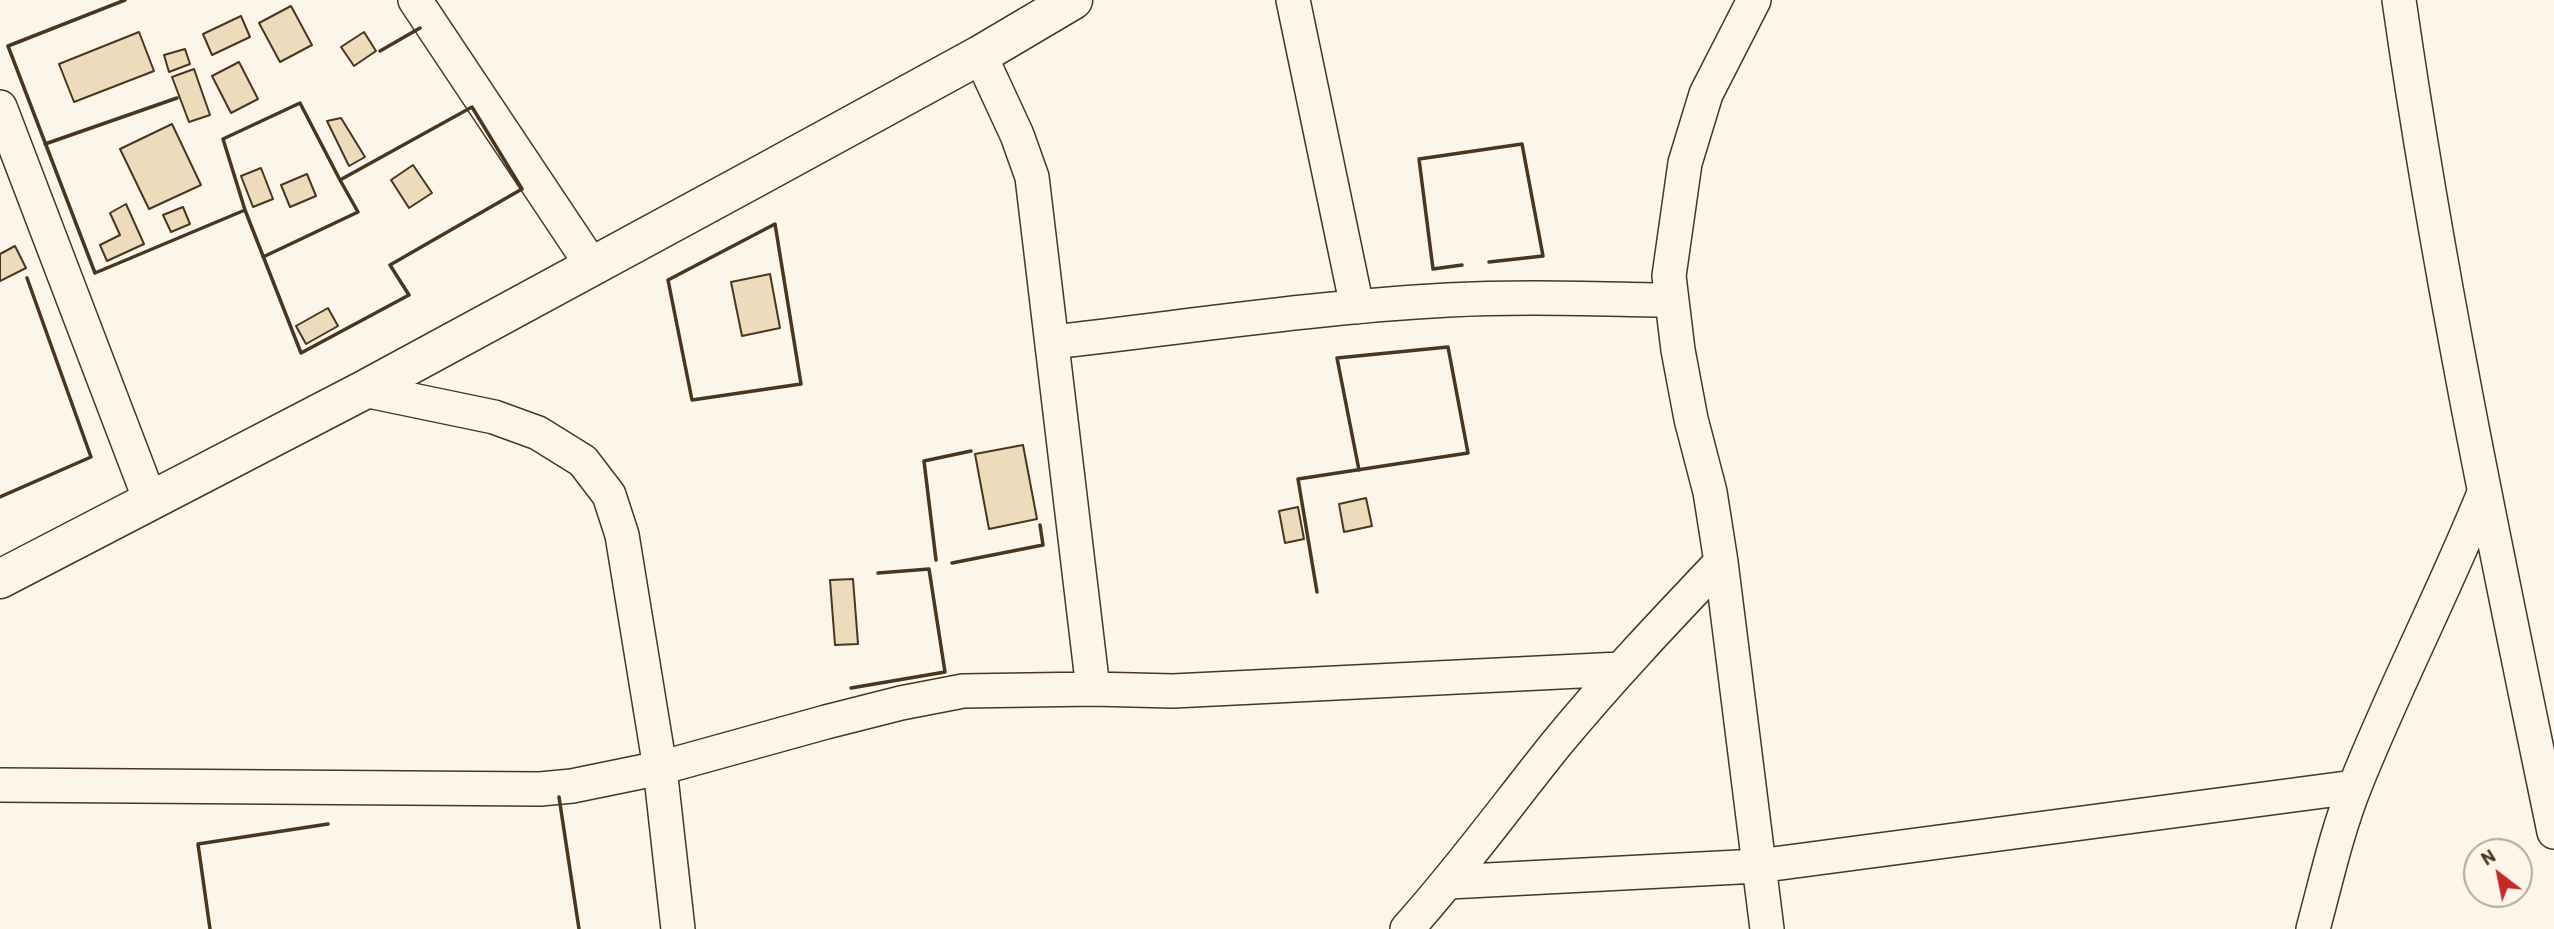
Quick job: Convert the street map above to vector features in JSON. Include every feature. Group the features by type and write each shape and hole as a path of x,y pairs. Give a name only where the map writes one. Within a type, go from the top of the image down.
{"street":[{"path":"415,0 593,267"},
{"path":"1293,0 1357,307"},
{"path":"1754,0 1706,94 1685,163 1669,276 1688,405 1710,492 1721,562 1767,929"},
{"path":"2399,0 2434,225 2484,493 2554,832"},
{"path":"0,579 364,390 593,267 980,55 1057,4"},
{"path":"980,55 1017,135 1032,177 1054,342 1093,689"},
{"path":"0,107 150,500"},
{"path":"1054,342 1357,307 1493,298 1671,300"},
{"path":"364,390 494,417 538,433 583,461 609,495 622,535 660,768 678,929"},
{"path":"2314,929 2354,787 2458,559 2484,493"},
{"path":"1407,929 1449,883 1556,744 1620,669 1721,562"},
{"path":"0,785 540,789 572,786 660,768 826,722 962,691 1173,691 1620,669"},
{"path":"1449,883 1758,866 2354,787"}],"building":[{"path":"291,6 312,45 280,62 259,23"},
{"path":"241,16 250,37 212,55 203,34"},
{"path":"139,32 154,71 74,102 59,64"},
{"path":"364,32 376,51 354,66 341,47"},
{"path":"185,49 190,64 169,72 164,55"},
{"path":"239,62 258,99 231,113 212,76"},
{"path":"194,69 210,115 189,122 172,77"},
{"path":"341,118 365,157 349,166 327,121"},
{"path":"172,124 201,185 149,209 120,149"},
{"path":"413,165 432,193 409,208 391,180"},
{"path":"261,168 273,199 253,207 241,176"},
{"path":"307,174 316,196 290,207 281,185"},
{"path":"126,204 144,244 107,261 100,245 120,235 110,213"},
{"path":"183,207 190,224 171,232 163,215"},
{"path":"15,246 26,268 0,281 0,254"},
{"path":"770,274 780,328 742,336 731,282"},
{"path":"328,308 338,326 306,344 296,326"},
{"path":"1023,445 1037,519 989,529 975,454"},
{"path":"1366,498 1372,526 1344,532 1339,504"},
{"path":"1298,507 1304,539 1285,543 1279,511"},
{"path":"853,579 858,644 835,645 830,580"}],"wall":[{"path":"125,0 8,46 95,273 245,210"},
{"path":"380,51 420,28"},
{"path":"45,144 177,98"},
{"path":"300,103 340,180 472,107 522,189 390,265 409,295 301,353 245,210 223,139 300,103"},
{"path":"1462,265 1433,269 1419,159 1522,144 1543,256 1489,262"},
{"path":"263,257 358,212 340,180"},
{"path":"775,224 801,384 692,400 668,280 775,224"},
{"path":"0,497 91,457 27,278"},
{"path":"1317,592 1298,479 1468,453 1448,347 1337,358 1359,470"},
{"path":"936,560 924,461 971,451"},
{"path":"952,563 1043,545 1040,525"},
{"path":"851,688 945,672 929,569 878,573"},
{"path":"559,797 579,929"},
{"path":"210,929 198,844 328,824"}]}
